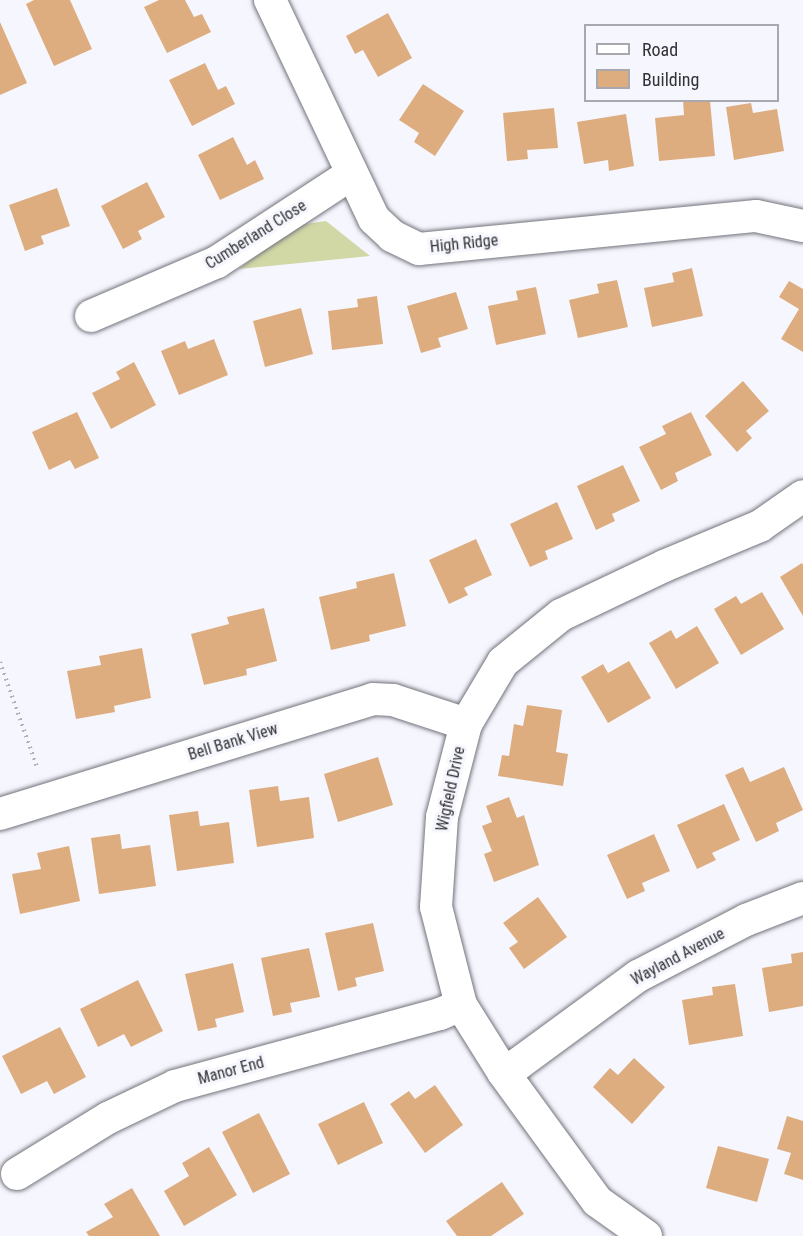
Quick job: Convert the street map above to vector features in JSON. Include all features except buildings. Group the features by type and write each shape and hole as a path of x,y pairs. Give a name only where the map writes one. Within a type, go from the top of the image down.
{"street":[{"name":"High Ridge","path":"270,0 350,174 374,219 392,236 419,249 756,216 803,226"},
{"name":"Cumberland Close","path":"91,316 217,262 350,174"},
{"name":"Wigfield Drive","path":"646,1236 597,1201 503,1072 461,1005 436,907 442,817 466,724 502,662 561,615 664,566 760,526 803,496"},
{"name":"Bell Bank View","path":"0,814 373,699 393,700 466,724"},
{"name":"Wayland Avenue","path":"503,1072 519,1064 638,976 746,920 803,898"},
{"name":"Manor End","path":"17,1174 108,1118 175,1086 440,1014 461,1005"}],"path":[{"path":"0,662 48,799"}],"green space":[{"path":"326,221 370,256 239,269 298,225"}]}
